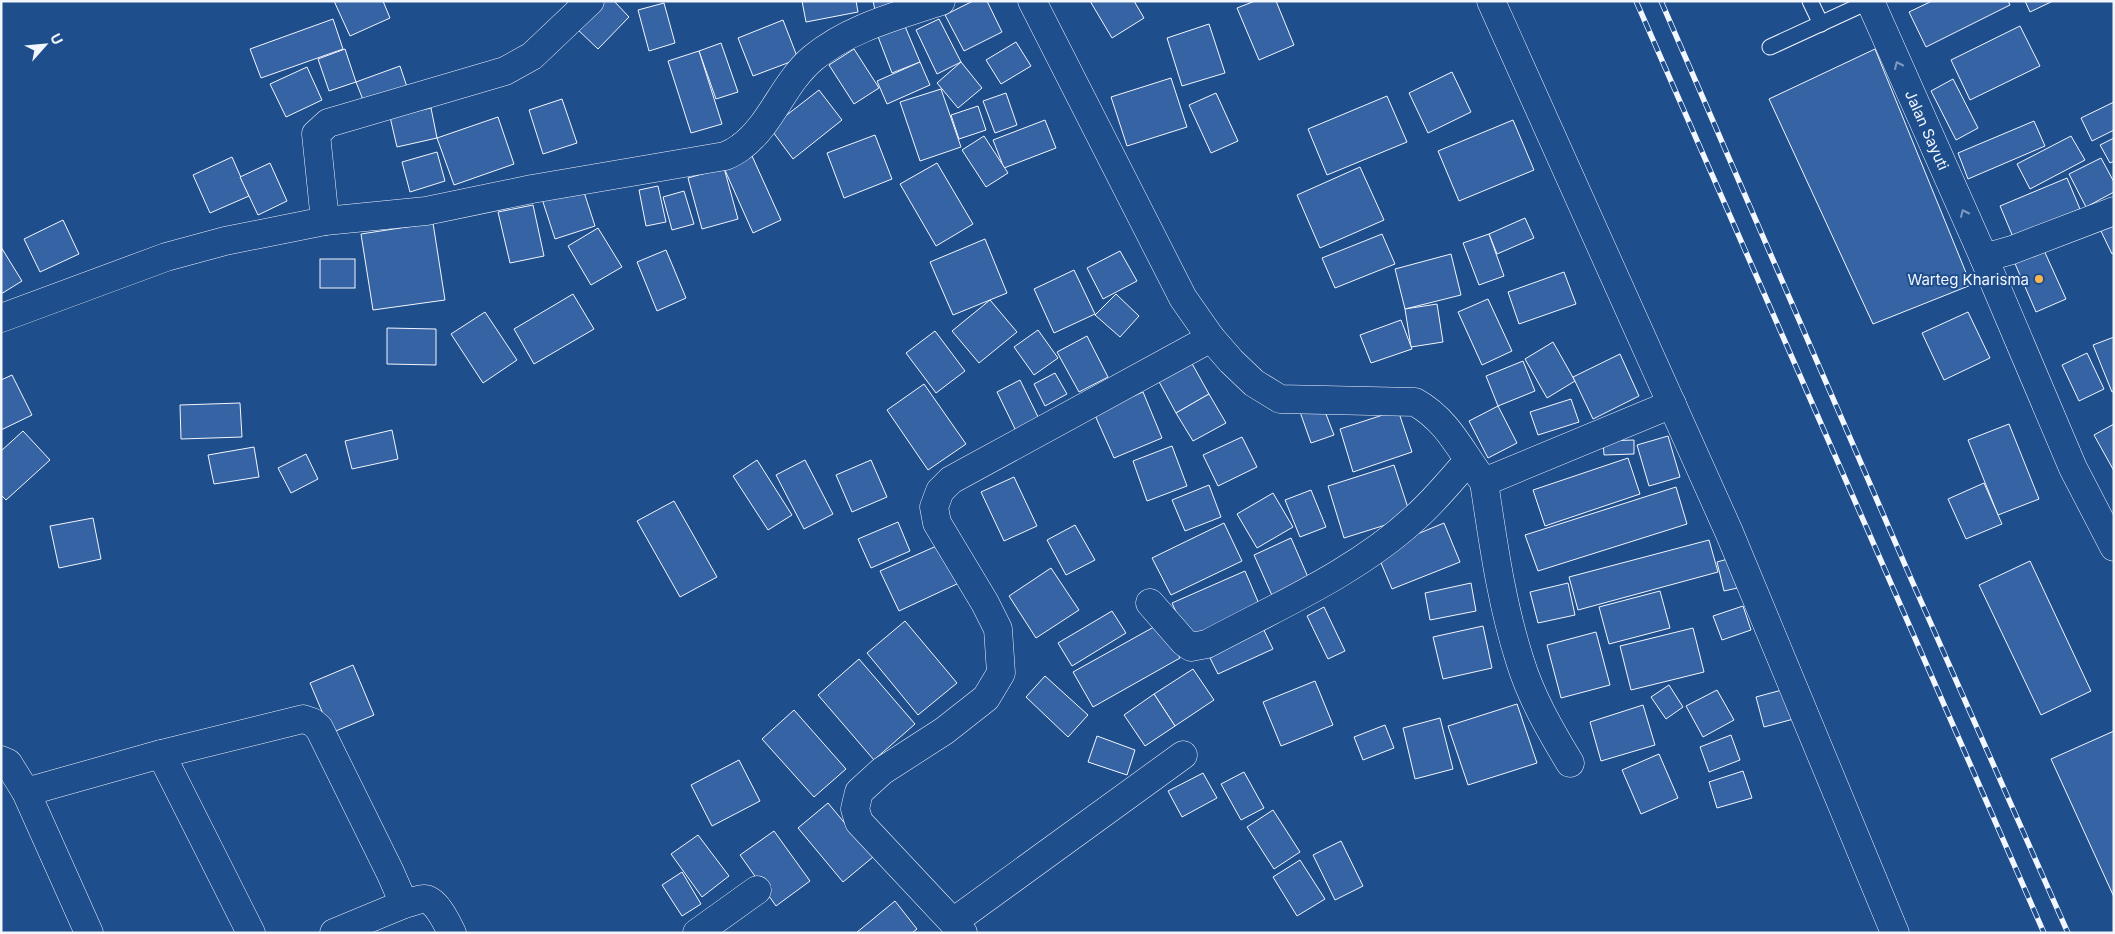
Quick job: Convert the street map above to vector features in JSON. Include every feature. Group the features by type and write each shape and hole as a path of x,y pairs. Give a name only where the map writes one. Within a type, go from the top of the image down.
{"street":[{"path":"325,221 316,134 328,123 505,71 519,65 532,56 590,1"},
{"path":"1,318 166,257 225,241 325,221 426,211 532,189 724,156 741,148 753,135 794,78 813,58 858,30 941,1"},
{"path":"1032,1 1183,298 1211,338 1254,383 1280,399 1415,402 1430,410 1446,425 1476,471 1500,581 1520,660 1532,693 1550,730 1570,763"},
{"path":"1491,1 1730,532 1896,933"},
{"name":"Jalan Sayuti","path":"1870,1 1984,258 2073,468 2114,547"},
{"path":"1984,258 2012,250 2114,210"},
{"path":"1183,755 958,928 859,822 855,809 859,792 882,771 944,731 986,698 1001,673 1001,649 998,629 937,524 934,507 940,491 951,480 1211,338"},
{"path":"1150,603 1184,642 1191,646 1207,644 1314,588 1373,552 1476,471 1672,404"},
{"path":"26,792 160,754 302,719 312,722 319,728 404,904"},
{"path":"160,754 251,933"},
{"path":"1,760 8,763 26,792 89,933"},
{"path":"697,933 758,890"},
{"path":"334,933 404,904 424,899 431,901 444,917 452,933"}],"lane":[{"path":"1810,1 1821,24"},
{"path":"1770,47 1870,1"}],"building":[{"path":"334,1 383,1 390,18 350,36"},
{"path":"597,1 614,1 629,17 598,49 574,26"},
{"path":"802,1 856,1 858,12 806,22"},
{"path":"873,1 897,1 875,10"},
{"path":"973,1 987,1 1002,32 964,51 945,15"},
{"path":"1090,1 1134,1 1144,18 1112,38"},
{"path":"1255,1 1276,1 1294,45 1259,60 1237,8"},
{"path":"1932,1 2008,1 2010,5 1926,47 1909,12"},
{"path":"2025,1 2053,1 2030,12"},
{"path":"664,3 675,43 649,51 638,10"},
{"path":"333,19 343,49 261,78 250,49"},
{"path":"939,19 961,62 937,74 916,30"},
{"path":"783,20 798,59 753,76 738,38"},
{"path":"904,24 920,62 892,73 877,34"},
{"path":"1209,24 1225,73 1182,86 1167,38"},
{"path":"2020,26 2040,66 1970,100 1951,60"},
{"path":"1016,42 1031,66 1001,84 986,60"},
{"path":"721,43 738,92 716,99 699,51"},
{"path":"345,49 356,82 329,91 318,59"},
{"path":"854,49 879,88 854,104 829,65"},
{"path":"1875,49 1971,285 1873,324 1769,99"},
{"path":"699,51 722,124 691,133 668,61"},
{"path":"920,62 930,85 887,104 877,81"},
{"path":"961,62 982,88 958,108 937,83"},
{"path":"400,66 408,90 365,105 356,82"},
{"path":"307,67 322,100 286,117 270,84"},
{"path":"1452,72 1471,112 1428,133 1409,93"},
{"path":"1171,78 1187,127 1127,146 1111,97"},
{"path":"1953,79 1978,128 1956,140 1931,91"},
{"path":"941,89 961,147 920,161 900,102"},
{"path":"819,90 842,120 793,159 770,128"},
{"path":"1006,93 1017,125 995,133 983,101"},
{"path":"1216,93 1238,141 1211,153 1189,105"},
{"path":"1387,96 1407,142 1327,175 1308,129"},
{"path":"562,99 577,143 543,154 529,110"},
{"path":"2114,102 2114,130 2092,141 2081,118"},
{"path":"978,106 986,130 959,139 951,115"},
{"path":"431,108 437,138 397,147 390,117"},
{"path":"498,117 514,164 454,185 437,138"},
{"path":"1045,120 1056,148 1004,168 993,140"},
{"path":"1513,120 1534,170 1459,201 1438,151"},
{"path":"2034,121 2045,146 1968,179 1958,153"},
{"path":"875,135 892,179 844,198 827,153"},
{"path":"984,136 1008,173 986,187 962,150"},
{"path":"2071,136 2085,160 2030,189 2017,164"},
{"path":"2114,138 2114,161 2110,163 2100,145"},
{"path":"437,152 445,181 410,192 402,162"},
{"path":"752,156 781,220 753,233 724,168"},
{"path":"232,157 249,196 210,213 193,175"},
{"path":"2101,158 2114,182 2114,192 2086,207 2069,174"},
{"path":"270,163 287,201 258,215 240,177"},
{"path":"937,163 973,224 936,246 900,184"},
{"path":"1360,167 1384,220 1320,248 1297,195"},
{"path":"724,168 738,219 702,229 688,178"},
{"path":"2067,178 2080,209 2013,237 2000,206"},
{"path":"582,186 595,226 555,239 542,199"},
{"path":"658,186 666,222 646,226 639,190"},
{"path":"684,191 694,224 672,230 663,197"},
{"path":"533,205 544,256 510,263 498,212"},
{"path":"1525,218 1534,238 1497,254 1489,234"},
{"path":"63,220 79,254 40,272 24,239"},
{"path":"2114,220 2114,253 2112,254 2099,227"},
{"path":"433,223 445,300 373,310 361,234"},
{"path":"598,228 622,267 591,285 568,246"},
{"path":"1382,234 1395,264 1335,288 1322,258"},
{"path":"1489,234 1504,276 1479,285 1463,243"},
{"path":"985,239 1007,293 953,315 930,262"},
{"name":"Warteg Kharisma","path":"2042,246 2066,299 2036,312 2013,259"},
{"path":"1,247 22,281 1,294"},
{"path":"666,250 686,298 657,311 637,262"},
{"path":"1120,251 1137,281 1103,299 1087,268"},
{"path":"1451,254 1461,295 1405,309 1395,269"},
{"path":"320,259 355,259 355,288 320,288"},
{"path":"1074,270 1095,314 1054,333 1034,289"},
{"path":"1564,272 1576,304 1519,324 1508,292"},
{"path":"573,294 594,329 534,364 514,329"},
{"path":"1116,294 1139,316 1120,337 1095,315"},
{"path":"1488,299 1512,351 1482,365 1458,312"},
{"path":"990,300 1017,332 979,363 952,331"},
{"path":"1437,304 1443,342 1411,347 1405,309"},
{"path":"485,312 517,360 483,383 451,334"},
{"path":"1968,312 1990,358 1944,380 1922,333"},
{"path":"1401,320 1412,349 1371,363 1360,335"},
{"path":"387,328 436,329 436,365 387,364"},
{"path":"1038,330 1058,358 1034,375 1014,347"},
{"path":"935,331 965,371 936,393 906,353"},
{"path":"1087,336 1108,377 1079,392 1057,352"},
{"path":"2114,337 2114,391 2112,392 2093,345"},
{"path":"1553,342 1575,381 1547,398 1525,359"},
{"path":"2087,353 2104,389 2079,401 2062,365"},
{"path":"1620,354 1639,396 1593,419 1573,377"},
{"path":"1190,360 1209,394 1176,413 1157,378"},
{"path":"1523,361 1535,391 1498,406 1486,376"},
{"path":"1055,373 1067,394 1045,406 1034,384"},
{"path":"12,375 32,415 1,430 1,380"},
{"path":"1020,380 1041,423 1018,435 997,392"},
{"path":"924,384 966,444 928,470 887,410"},
{"path":"1143,392 1162,438 1114,458 1094,413"},
{"path":"1209,394 1226,423 1193,441 1176,413"},
{"path":"1571,399 1579,422 1538,435 1530,412"},
{"path":"1321,401 1334,435 1311,443 1299,409"},
{"path":"240,403 242,437 181,439 180,405"},
{"path":"1498,406 1517,443 1488,458 1469,421"},
{"path":"1398,410 1412,452 1353,472 1340,429"},
{"path":"2009,424 2039,499 1998,515 1968,440"},
{"path":"2114,424 2114,471 2094,435"},
{"path":"392,430 398,459 352,469 345,441"},
{"path":"23,431 50,460 6,500 1,495 1,451"},
{"path":"1668,436 1680,477 1649,486 1637,445"},
{"path":"1242,437 1257,467 1218,486 1203,455"},
{"path":"1634,440 1634,454 1604,455 1603,441"},
{"path":"1172,446 1187,486 1147,501 1133,461"},
{"path":"254,447 259,477 214,484 208,455"},
{"path":"306,454 318,479 291,493 278,468"},
{"path":"1628,458 1640,494 1545,526 1533,490"},
{"path":"757,460 792,515 768,530 733,476"},
{"path":"805,460 833,514 804,529 776,475"},
{"path":"871,460 887,497 852,512 836,475"},
{"path":"1394,465 1411,517 1344,538 1328,486"},
{"path":"1014,477 1037,526 1004,541 981,492"},
{"path":"1984,483 2002,524 1966,539 1948,499"},
{"path":"1209,485 1221,517 1185,531 1172,500"},
{"path":"1676,487 1687,524 1538,571 1525,535"},
{"path":"1311,490 1326,527 1300,537 1285,500"},
{"path":"1273,493 1293,527 1257,548 1237,514"},
{"path":"674,501 717,577 680,597 637,521"},
{"path":"93,518 101,559 59,568 50,526"},
{"path":"898,522 910,551 871,568 858,539"},
{"path":"1224,523 1242,561 1171,595 1152,558"},
{"path":"1444,523 1460,562 1392,589 1376,551"},
{"path":"1075,525 1095,560 1066,575 1047,540"},
{"path":"1291,538 1311,584 1274,600 1254,555"},
{"path":"1709,540 1718,572 1578,610 1569,577"},
{"path":"941,544 959,583 899,611 880,571"},
{"path":"1735,557 1742,587 1724,591 1717,562"},
{"path":"2030,561 2091,691 2041,715 1979,585"},
{"path":"1051,568 1079,610 1036,638 1009,596"},
{"path":"1245,571 1262,611 1190,643 1172,603"},
{"path":"1471,583 1476,611 1430,620 1425,593"},
{"path":"1568,583 1575,615 1538,623 1530,592"},
{"path":"1660,591 1670,628 1609,644 1599,607"},
{"path":"1743,606 1751,630 1722,640 1713,616"},
{"path":"1324,607 1345,651 1328,659 1307,616"},
{"path":"1112,611 1126,633 1072,666 1058,643"},
{"path":"905,621 957,683 918,715 867,653"},
{"path":"1260,622 1273,649 1218,674 1205,648"},
{"path":"1161,623 1180,658 1093,707 1073,672"},
{"path":"1483,626 1492,668 1443,679 1433,637"},
{"path":"1693,628 1704,672 1631,690 1620,646"},
{"path":"1596,632 1610,685 1561,698 1547,645"},
{"path":"859,659 915,724 874,760 818,695"},
{"path":"353,665 374,715 331,733 310,683"},
{"path":"1193,669 1214,700 1175,726 1154,694"},
{"path":"1045,676 1088,715 1068,737 1026,697"},
{"path":"1315,681 1333,725 1281,746 1263,702"},
{"path":"1669,685 1683,707 1666,719 1651,697"},
{"path":"1793,687 1801,717 1764,727 1756,697"},
{"path":"1717,690 1734,720 1703,737 1686,706"},
{"path":"1154,694 1175,726 1145,746 1124,715"},
{"path":"1517,704 1537,763 1468,785 1448,726"},
{"path":"1643,705 1655,745 1601,761 1590,722"},
{"path":"794,710 846,769 814,797 762,739"},
{"path":"1440,718 1453,769 1415,779 1403,728"},
{"path":"1385,725 1394,748 1363,760 1354,737"},
{"path":"2114,731 2114,897 2051,759"},
{"path":"1731,735 1740,760 1709,772 1700,747"},
{"path":"1097,736 1135,750 1127,775 1088,762"},
{"path":"1659,754 1678,798 1641,814 1622,770"},
{"path":"739,760 760,801 712,826 691,785"},
{"path":"1743,771 1752,798 1717,808 1709,782"},
{"path":"1244,772 1264,808 1241,820 1221,784"},
{"path":"1203,773 1217,798 1182,817 1168,791"},
{"path":"828,803 873,857 843,882 798,828"},
{"path":"1273,810 1300,852 1274,869 1247,827"},
{"path":"774,831 810,881 776,906 740,855"},
{"path":"698,835 729,876 702,897 671,854"},
{"path":"1341,841 1363,886 1335,900 1313,855"},
{"path":"1300,860 1325,899 1297,916 1273,877"},
{"path":"682,872 701,904 682,916 662,885"},
{"path":"895,901 917,929 912,933 856,933"}],"railway":[{"path":"1636,1 2044,933"},
{"path":"1661,1 1912,581 2068,933"}],"place":[{"name":"Warteg Kharisma","path":"2039,279"}]}
